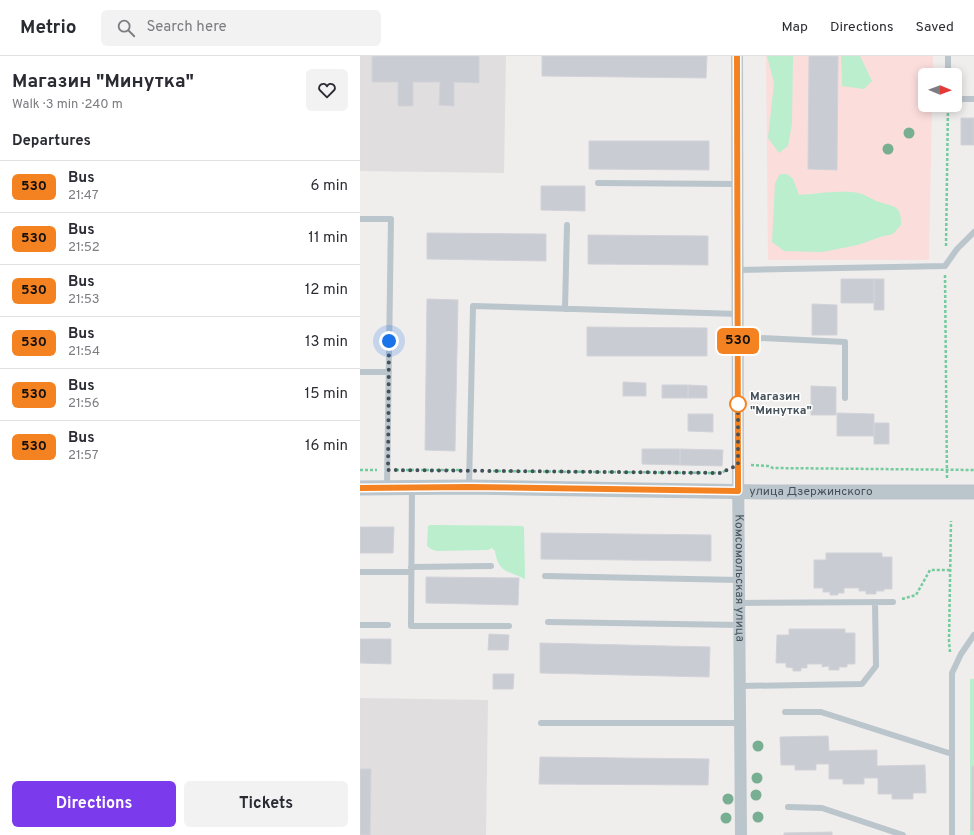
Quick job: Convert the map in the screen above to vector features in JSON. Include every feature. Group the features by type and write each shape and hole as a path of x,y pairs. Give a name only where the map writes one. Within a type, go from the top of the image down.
{"street":[{"name":"Комсомольская улица","path":"737,56 738,491 741,835"},
{"name":"улица Дзержинского","path":"360,488 469,487 738,491 974,492"}],"lane":[{"path":"948,56 948,68"},
{"path":"962,99 974,99"},
{"path":"598,183 738,184"},
{"path":"360,219 391,219 388,488"},
{"path":"565,309 567,225"},
{"path":"738,270 945,266 957,249 974,232"},
{"path":"469,487 473,306 738,314"},
{"path":"738,337 845,342 845,398"},
{"path":"360,372 389,372"},
{"path":"412,488 412,626 509,626"},
{"path":"360,572 491,566"},
{"path":"545,576 739,580"},
{"path":"740,686 862,684 876,666 875,602"},
{"path":"739,603 893,602"},
{"path":"548,622 739,625"},
{"path":"360,625 388,625"},
{"path":"952,835 952,673 961,654 974,635"},
{"path":"785,712 821,712 952,754"},
{"path":"541,723 740,723"},
{"path":"788,807 822,808 903,835"}],"path":[{"path":"947,492 945,266 948,112"},
{"path":"360,470 720,473 738,465 768,466 773,468 974,470"},
{"path":"951,521 949,641 952,673"},
{"path":"893,602 916,595 930,570 951,570"}],"shaded area":[{"path":"360,56 506,56 504,173 360,171"},
{"path":"766,56 933,56 933,68 918,68 918,112 932,112 929,260 768,260"},
{"path":"360,698 488,700 486,835 360,835"}],"green space":[{"path":"767,56 793,56 792,124 788,146 779,153 768,138 774,83"},
{"path":"841,56 860,56 872,81 864,89 842,86"},
{"path":"780,174 787,174 793,179 799,195 840,192 856,193 895,207 900,213 901,225 893,234 858,245 822,252 784,251 772,242 775,183"},
{"path":"428,526 523,526 525,579 505,570 499,564 495,551 492,548 488,550 437,551 431,549 427,546"},
{"path":"970,679 974,679 974,835 970,835"}],"building":[{"path":"372,56 479,56 479,83 454,82 454,106 439,105 440,82 413,82 413,106 398,106 398,82 372,82"},
{"path":"542,56 707,56 706,78 542,76"},
{"path":"809,56 838,56 837,170 808,169"},
{"path":"961,118 974,118 974,145 961,145"},
{"path":"589,141 709,141 709,170 589,169"},
{"path":"541,186 585,186 585,211 541,210"},
{"path":"427,233 546,234 546,261 427,259"},
{"path":"588,235 708,236 708,265 588,264"},
{"path":"841,279 874,279 874,303 841,303"},
{"path":"874,279 884,279 884,310 874,310"},
{"path":"427,299 458,300 455,451 425,450"},
{"path":"812,304 837,305 837,335 812,335"},
{"path":"587,327 707,328 707,356 587,356"},
{"path":"623,382 646,383 646,396 623,396"},
{"path":"662,385 688,385 688,398 662,398"},
{"path":"688,385 707,386 707,398 688,398"},
{"path":"811,386 836,387 836,415 811,415"},
{"path":"837,413 874,414 874,436 837,436"},
{"path":"688,414 713,414 713,432 688,431"},
{"path":"874,423 889,423 889,444 874,444"},
{"path":"642,449 680,449 680,465 642,464"},
{"path":"680,449 723,450 722,466 680,465"},
{"path":"360,527 394,527 393,553 360,553"},
{"path":"541,533 711,535 711,561 541,559"},
{"path":"826,553 882,553 882,557 892,557 892,589 876,591 876,594 866,594 866,591 859,591 859,588 844,588 844,593 830,595 830,592 823,592 823,588 814,588 814,560 826,560"},
{"path":"426,577 519,578 518,605 426,603"},
{"path":"789,629 845,629 845,633 855,633 855,664 847,664 847,667 839,667 839,670 829,670 829,666 822,667 822,664 807,664 807,668 801,668 801,671 793,671 793,668 786,667 786,663 776,663 777,635 789,635"},
{"path":"489,634 509,635 508,650 488,650"},
{"path":"360,639 391,639 391,664 360,663"},
{"path":"540,643 710,647 709,677 540,673"},
{"path":"493,674 514,674 513,689 493,689"},
{"path":"828,736 829,751 877,750 877,766 925,765 926,793 913,793 913,799 892,799 892,794 878,794 878,778 864,778 864,784 843,784 843,779 829,779 829,764 816,764 816,770 795,770 795,765 781,765 780,737"},
{"path":"540,757 709,759 708,785 539,784"},
{"path":"972,766 974,767 974,831 971,831"},
{"path":"360,769 371,769 370,835 360,835"},
{"path":"832,832 832,835 784,835 784,833"}],"bus line":[{"name":"530","path":"360,488 469,487 738,491 737,56"}],"place":[{"name":"Магазин \"Минутка\"","path":"738,404"}],"route":[{"path":"389,341 388,470 720,473 738,465 738,401 738,404"}]}
